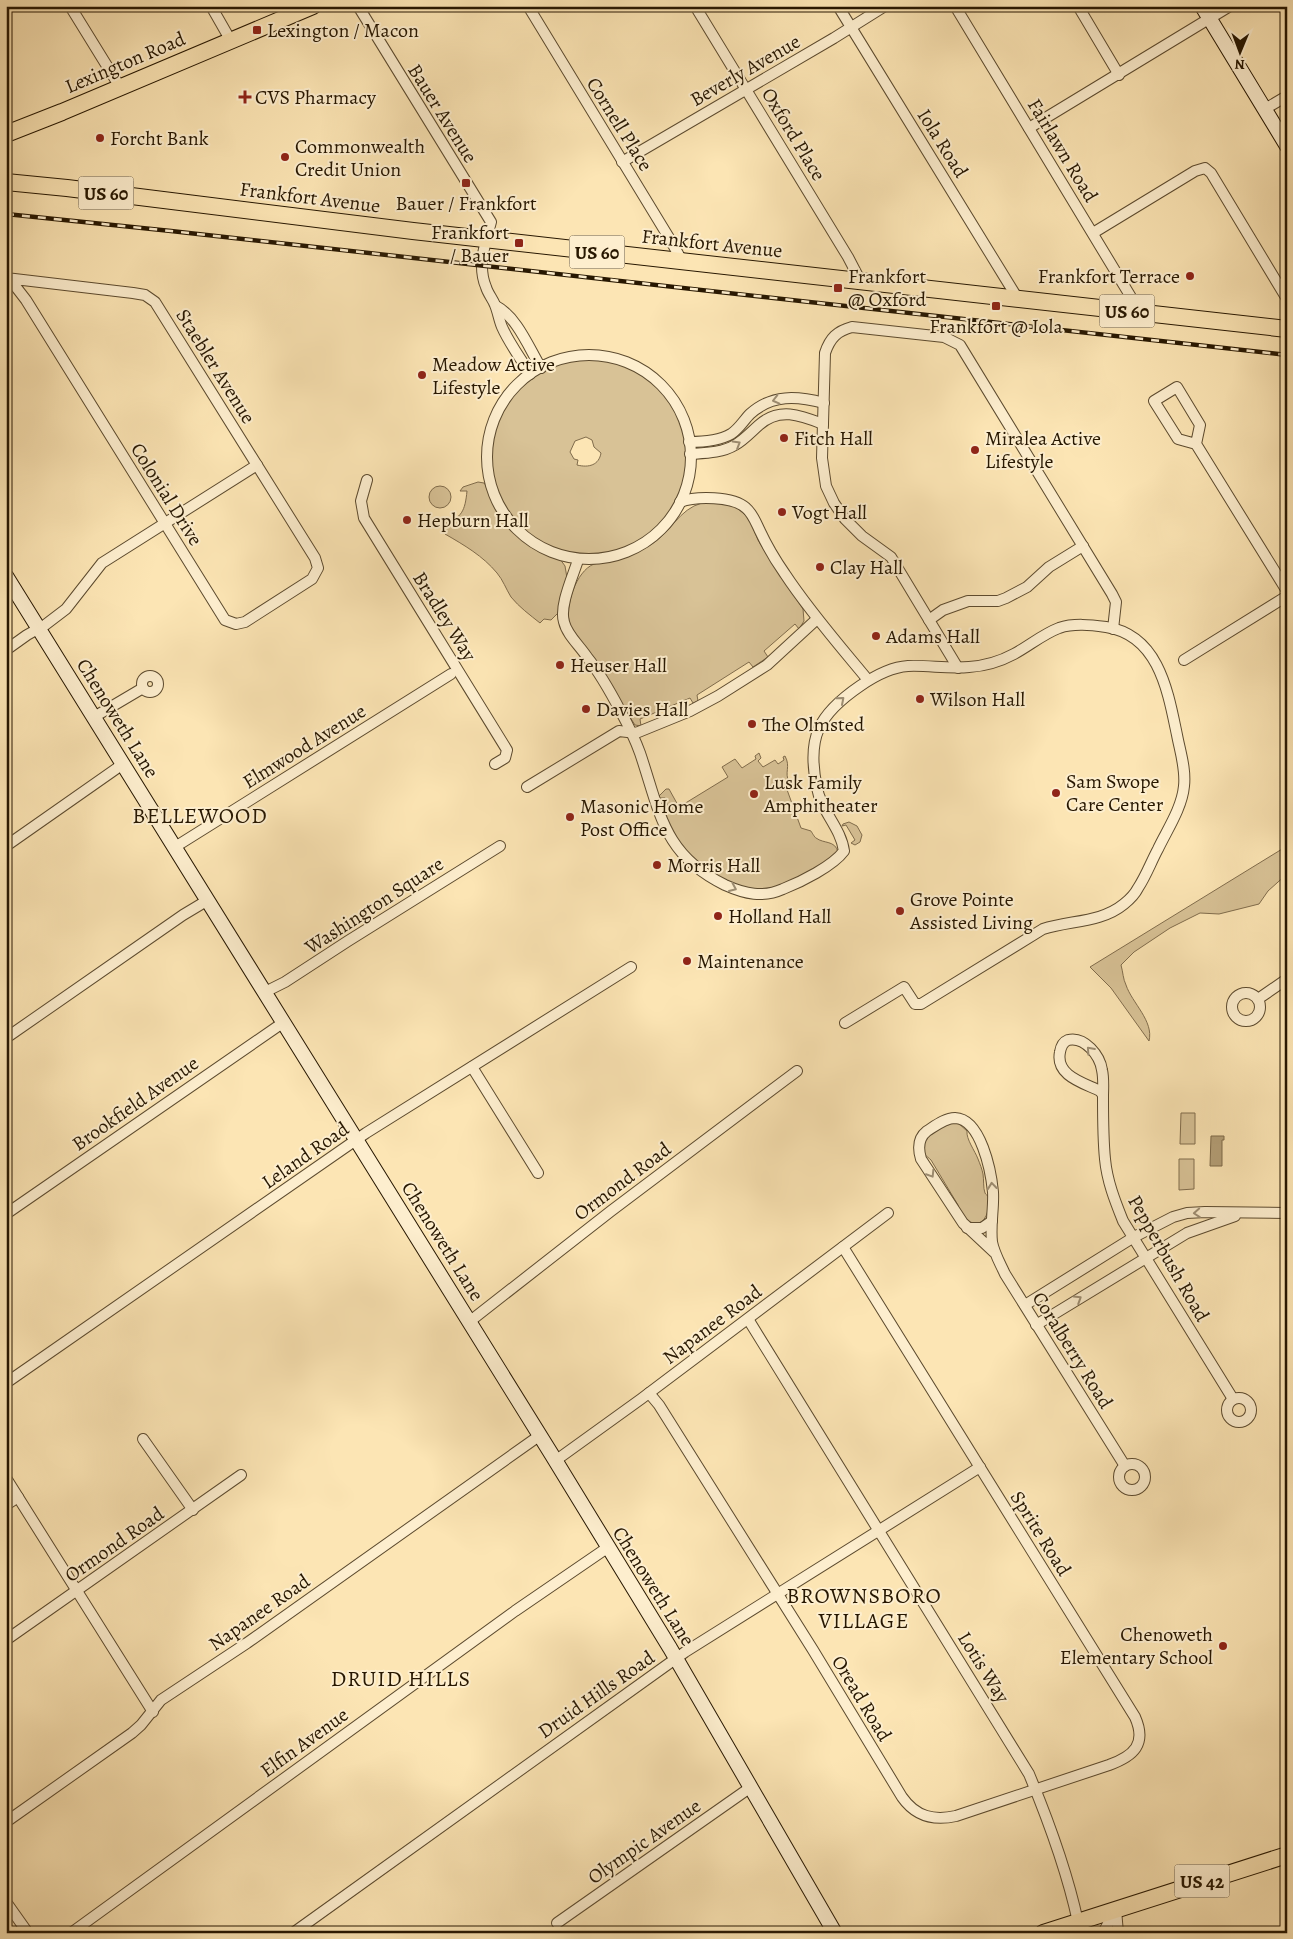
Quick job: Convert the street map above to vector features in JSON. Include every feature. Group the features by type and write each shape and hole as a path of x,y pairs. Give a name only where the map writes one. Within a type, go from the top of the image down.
{"main road":[{"name":"Lexington Road","path":"7,133 313,6"},
{"path":"1202,6 1287,146"},
{"name":"Frankfort Avenue","path":"9,181 256,213 861,282 1287,328"},
{"name":"Chenoweth Lane","path":"6,576 266,992 555,1461 675,1658 835,1933"},
{"name":"US 42","path":"1043,1933 1116,1908 1287,1855"}],"street":[{"path":"70,6 120,87"},
{"path":"211,6 231,41"},
{"name":"Bauer Avenue","path":"358,6 491,222 482,263 485,286 496,306"},
{"name":"Cornell Place","path":"528,6 682,261"},
{"name":"Oxford Place","path":"695,6 861,282"},
{"name":"Iola Road","path":"838,6 1018,299"},
{"name":"Beverly Avenue","path":"622,162 746,90 884,6"},
{"name":"Fairlawn Road","path":"955,6 1140,312"},
{"path":"1078,6 1119,75"},
{"path":"1029,128 1210,20 1230,6"},
{"path":"1264,109 1287,96"},
{"path":"1093,233 1195,171 1205,168 1211,173 1287,299"},
{"name":"Staebler Avenue","path":"8,278 133,293 150,297 155,302 316,558 318,568 312,580"},
{"name":"Colonial Drive","path":"8,278 26,300 221,615 229,623 245,622 312,580"},
{"path":"26,300 38,282"},
{"path":"529,371 506,335 496,313 496,306 503,310 517,329 541,368"},
{"path":"958,668 890,556 856,531 844,519 826,486 823,472 825,353 828,344 835,334 843,329 852,327 944,336 953,340 963,350 1116,602 1113,629"},
{"path":"588,355 613,357 628,363 656,381 668,393 680,414 689,442 690,454 689,470 680,502 663,526 641,545 606,559 578,560 549,551 533,542 518,530 506,516 497,501 488,474 487,460 492,424 512,389 529,371 541,368 564,358 588,355"},
{"path":"1196,444 1200,425 1177,387 1154,400 1178,439 1196,444 1287,591"},
{"path":"689,442 709,441 731,434 759,407 779,399 793,397 824,403"},
{"path":"690,454 712,453 734,446 769,417 778,414 797,414 823,424"},
{"path":"6,650 40,629 66,609 102,563 257,465"},
{"name":"Bradley Way","path":"367,480 360,501 364,518 506,750 505,758 494,764"},
{"path":"680,502 705,498 727,499 746,508 755,520 781,568 817,619 868,680"},
{"path":"929,620 943,610 968,601 998,601 1006,598 1026,587 1049,567 1083,546"},
{"path":"578,560 565,601 563,622 621,711 639,752 658,811 670,836 684,856 704,874 737,890 752,894 774,893 791,886 838,858 844,851 843,844 820,802 816,786 814,748 817,733 828,712 841,699 868,680 897,668 908,666 958,668 998,661 1059,628 1084,625 1113,629 1134,637 1157,664 1164,679 1184,768 1184,784 1179,807 1138,890 1125,904 1110,914 1095,919 1058,924 1042,929 921,1004 916,1004 904,987 845,1023"},
{"path":"1184,660 1287,596"},
{"path":"527,787 619,731 636,733 662,724 718,696 767,665 817,619"},
{"name":"Elmwood Avenue","path":"175,847 451,674"},
{"path":"94,717 143,688"},
{"path":"6,846 123,764"},
{"name":"Washington Square","path":"266,992 285,982 500,846"},
{"path":"6,1038 182,915 208,900"},
{"name":"Leland Road","path":"6,1383 357,1140 631,967"},
{"path":"1258,999 1287,979"},
{"name":"Brookfield Avenue","path":"6,1214 284,1022"},
{"name":"Pepperbush Road","path":"1103,1095 1100,1091 1073,1079 1067,1074 1060,1061 1059,1054 1062,1045 1067,1040 1077,1040 1084,1043 1100,1062 1103,1072 1105,1159 1111,1191 1123,1221 1233,1399"},
{"path":"472,1067 538,1173"},
{"name":"Ormond Road","path":"469,1322 611,1211 797,1071"},
{"name":"Coralberry Road","path":"994,1252 993,1203 988,1164 978,1137 970,1126 962,1120 954,1118 946,1120 925,1132 921,1137 919,1152 921,1159 948,1203 967,1228 994,1252 1036,1325 1125,1466"},
{"name":"Napanee Road","path":"555,1461 649,1393 888,1213"},
{"path":"1025,1305 1134,1237 1158,1224 1187,1213 1287,1213"},
{"path":"1036,1325 1146,1256 1187,1233 1245,1213"},
{"path":"967,1228 982,1228 992,1221"},
{"name":"Sprite Road","path":"843,1247 1135,1717 1138,1728 1138,1745 1130,1756 1122,1761 1036,1790"},
{"name":"Lotis Way","path":"748,1319 1029,1774 1068,1881 1078,1922"},
{"name":"Oread Road","path":"649,1393 659,1405 902,1797 915,1811 929,1818 944,1819 1036,1790"},
{"name":"Napanee Road","path":"6,1822 132,1733 153,1712 161,1700 247,1643 539,1436"},
{"path":"143,1439 193,1510"},
{"name":"Druid Hills Road","path":"293,1933 675,1658 980,1467"},
{"name":"Ormond Road","path":"6,1640 241,1475"},
{"path":"6,1478 153,1712"},
{"path":"6,1505 18,1497"},
{"name":"Elfin Avenue","path":"71,1933 515,1611 607,1548"},
{"name":"Olympic Avenue","path":"557,1923 751,1787"},
{"path":"6,1902 28,1933"},
{"path":"1103,1933 1116,1908"},
{"path":"1116,1908 1118,1933"}],"shaded area":[{"path":"594,358 638,372 668,398 684,430 687,466 677,501 656,530 624,550 582,555 541,544 512,520 496,489 491,453 499,418 518,388 550,366","holes":["586,437 592,440 594,447 601,453 600,457 593,465 577,465 578,460 574,459 570,452 575,441"]},
{"path":"478,482 484,483 487,487 501,517 515,533 533,547 560,559 565,566 567,578 558,613 551,620 544,619 540,623 511,597 497,573 486,561 445,534 443,524 454,519 464,509 467,491 460,491 463,487"},
{"path":"440,486 448,489 451,497 448,505 440,508 432,505 429,497 432,489"},
{"path":"702,503 722,503 736,507 750,520 758,540 803,609 804,621 799,629 795,624 764,651 768,657 753,667 749,662 697,695 698,701 693,703 690,698 640,719 641,726 635,725 570,625 569,609 573,590 582,574 588,568 594,564 623,558 647,547 659,539 687,510"},
{"path":"759,753 761,758 758,761 763,767 775,760 778,764 784,760 783,757 785,756 789,782 786,787 801,828 811,831 815,838 832,844 837,848 838,852 834,857 797,880 784,886 766,890 748,889 729,883 695,861 671,830 665,813 669,809 665,798 659,798 666,789 669,789 679,807 728,777 722,767 735,759 742,768 756,759 755,756"},
{"path":"849,822 857,826 862,835 860,842 855,845 851,843 855,840 846,825 842,826"},
{"path":"1287,846 1287,874 1268,891 1259,904 1219,914 1200,913 1170,928 1134,952 1121,965 1129,992 1146,1019 1150,1034 1149,1041 1111,988 1090,967"},
{"path":"1181,1113 1195,1113 1195,1144 1180,1144"},
{"path":"957,1122 967,1131 969,1141 982,1168 984,1191 989,1199 989,1208 986,1216 979,1223 972,1223 962,1215 931,1160 923,1152 924,1140 945,1123"},
{"path":"1211,1136 1224,1136 1224,1140 1222,1140 1222,1166 1210,1166"},
{"path":"1179,1159 1194,1159 1194,1189 1179,1190"}],"railway":[{"path":"6,214 1287,355"}],"place":[{"name":"Lexington / Macon","path":"257,30"},
{"name":"CVS Pharmacy","path":"245,97"},
{"name":"Forcht Bank","path":"100,138"},
{"name":"Commonwealth Credit Union","path":"285,157"},
{"name":"Bauer / Frankfort","path":"466,183"},
{"name":"Frankfort / Bauer","path":"519,243"},
{"name":"Frankfort Terrace","path":"1190,276"},
{"name":"Frankfort @ Oxford","path":"838,288"},
{"name":"Frankfort @ Iola","path":"996,306"},
{"name":"Meadow Active Lifestyle","path":"422,375"},
{"name":"Fitch Hall","path":"784,438"},
{"name":"Miralea Active Lifestyle","path":"975,450"},
{"name":"Vogt Hall","path":"782,512"},
{"name":"Hepburn Hall","path":"407,520"},
{"name":"Clay Hall","path":"820,567"},
{"name":"Adams Hall","path":"876,636"},
{"name":"Heuser Hall","path":"560,665"},
{"name":"Wilson Hall","path":"920,699"},
{"name":"Davies Hall","path":"586,709"},
{"name":"The Olmsted","path":"752,724"},
{"name":"Sam Swope Care Center","path":"1056,793"},
{"name":"Lusk Family Amphitheater","path":"754,794"},
{"name":"Masonic Home Post Office","path":"570,817"},
{"name":"Morris Hall","path":"657,865"},
{"name":"Grove Pointe Assisted Living","path":"900,911"},
{"name":"Holland Hall","path":"718,916"},
{"name":"Maintenance","path":"687,961"},
{"name":"Chenoweth Elementary School","path":"1223,1646"}],"district":[{"name":"BELLEWOOD","path":"200,815"},
{"name":"BROWNSBORO VILLAGE","path":"864,1608"},
{"name":"DRUID HILLS","path":"401,1678"}]}
